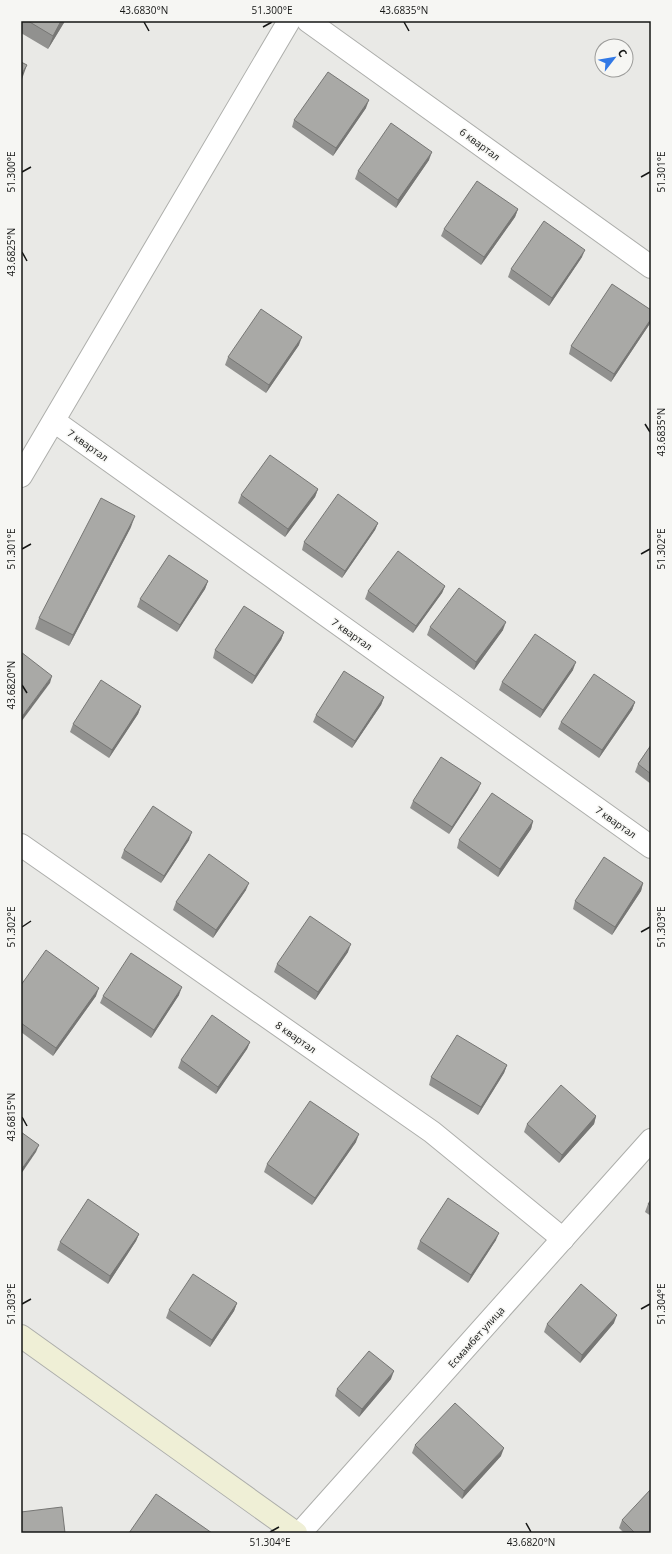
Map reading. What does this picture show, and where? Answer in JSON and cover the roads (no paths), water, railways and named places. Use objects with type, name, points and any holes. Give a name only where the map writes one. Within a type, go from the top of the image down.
[{"type":"main road","points":[[21,1336],[296,1533]]},
{"type":"street","points":[[21,476],[289,21]]},
{"type":"street","name":"6 квартал","points":[[308,21],[651,267]]},
{"type":"street","name":"7 квартал","points":[[54,421],[651,847]]},
{"type":"street","name":"8 квартал","points":[[21,845],[432,1132],[563,1239]]},
{"type":"street","name":"Есмамбет улица","points":[[300,1533],[651,1140]]}]
